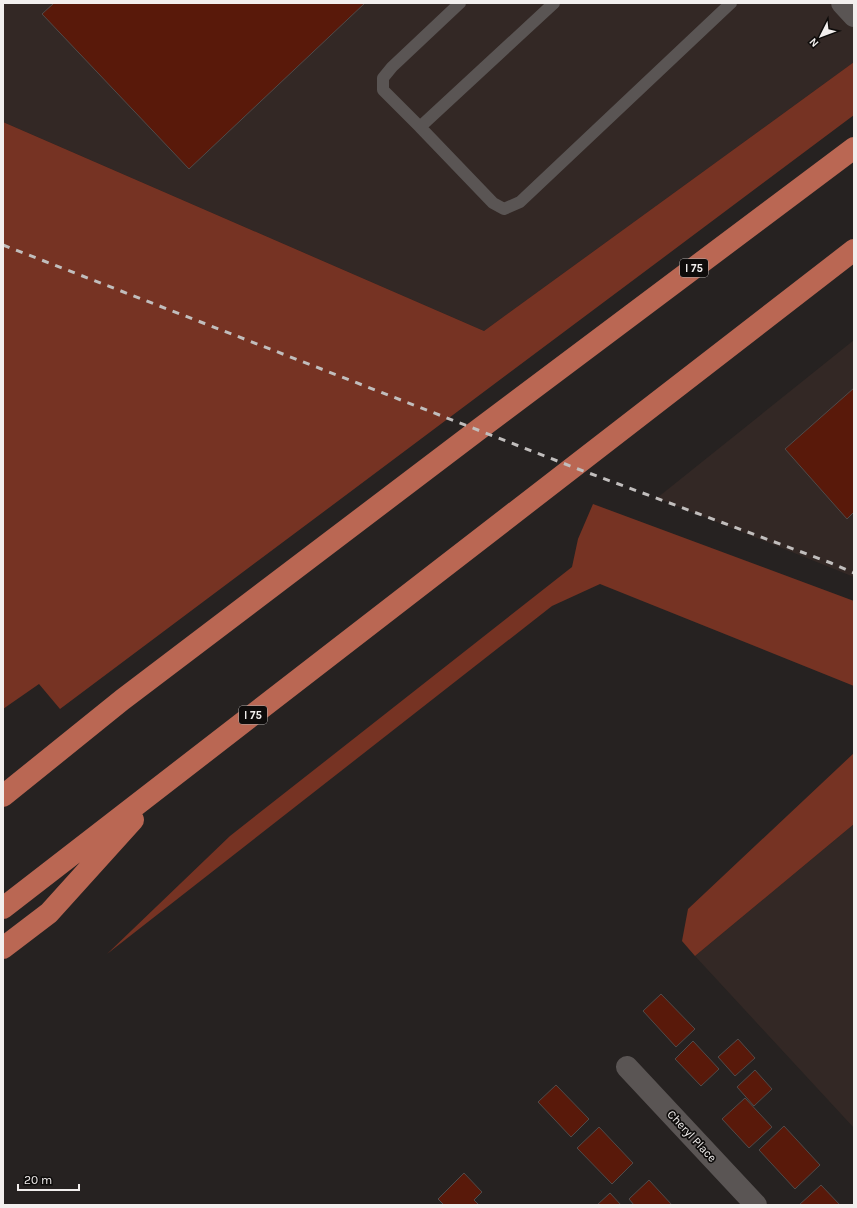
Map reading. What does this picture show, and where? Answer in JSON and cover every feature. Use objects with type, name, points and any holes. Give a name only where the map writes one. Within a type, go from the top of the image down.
[{"type":"highway","name":"I 75","points":[[3,796],[122,700],[854,148]]},
{"type":"highway","name":"I 75","points":[[3,908],[854,250]]},
{"type":"highway","points":[[3,948],[49,913],[172,777]]},
{"type":"street","points":[[842,3],[854,16]]},
{"type":"street","name":"Cheryl Place","points":[[627,1067],[756,1205]]},
{"type":"lane","points":[[460,3],[392,67],[383,78],[383,90],[493,203],[504,209],[520,202],[731,3]]},
{"type":"lane","points":[[420,127],[554,3]]},
{"type":"shaded area","points":[[3,3],[854,3],[854,62],[484,331],[3,122]]},
{"type":"shaded area","points":[[854,62],[854,115],[60,709],[39,684],[3,709],[3,122],[484,331]]},
{"type":"shaded area","points":[[854,340],[854,577],[657,498]]},
{"type":"shaded area","points":[[593,504],[854,601],[854,686],[600,584],[552,606],[107,954],[230,836],[572,567],[578,539]]},
{"type":"shaded area","points":[[854,753],[854,824],[695,956],[682,941],[688,909]]},
{"type":"shaded area","points":[[854,824],[854,1128],[695,956]]},
{"type":"building","points":[[54,3],[365,3],[189,169],[42,14]]},
{"type":"building","points":[[854,388],[854,512],[847,519],[785,449]]},
{"type":"building","points":[[661,994],[695,1029],[676,1047],[643,1011]]},
{"type":"building","points":[[738,1039],[755,1058],[735,1076],[718,1057]]},
{"type":"building","points":[[693,1041],[719,1069],[701,1086],[675,1059]]},
{"type":"building","points":[[755,1070],[772,1089],[754,1106],[737,1087]]},
{"type":"building","points":[[556,1085],[589,1119],[571,1137],[538,1102]]},
{"type":"building","points":[[745,1098],[772,1127],[749,1148],[722,1119]]},
{"type":"building","points":[[784,1126],[820,1165],[795,1189],[759,1150]]},
{"type":"building","points":[[599,1127],[633,1163],[612,1184],[577,1148]]},
{"type":"building","points":[[464,1173],[482,1192],[474,1200],[479,1205],[444,1205],[438,1199]]},
{"type":"building","points":[[649,1180],[672,1205],[634,1205],[629,1199]]},
{"type":"building","points":[[821,1185],[840,1205],[799,1205]]},
{"type":"building","points":[[610,1193],[621,1205],[597,1205]]},
{"type":"railway","points":[[3,245],[578,469],[831,563],[854,573]]}]
